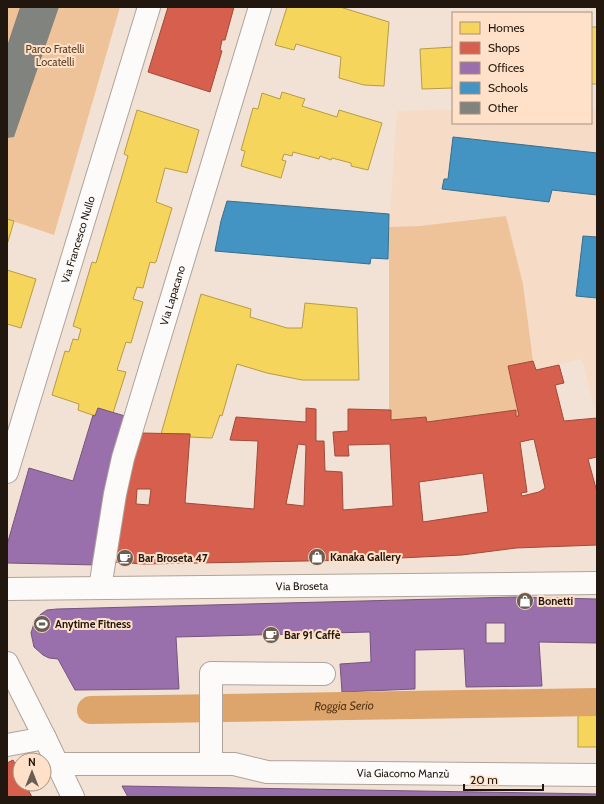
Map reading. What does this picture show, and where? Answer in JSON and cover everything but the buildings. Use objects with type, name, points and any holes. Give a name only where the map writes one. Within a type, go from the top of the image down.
[{"type":"street","name":"Via Francesco Nullo","points":[[7,472],[149,7]]},
{"type":"street","name":"Via Lapacano","points":[[100,588],[115,494],[123,458],[260,7]]},
{"type":"street","name":"Via Broseta","points":[[7,589],[597,583]]},
{"type":"street","points":[[7,663],[73,797]]},
{"type":"street","points":[[211,764],[211,673],[324,674]]},
{"type":"street","points":[[7,745],[45,738]]},
{"type":"street","name":"Via Giacomo Manzù","points":[[57,764],[234,764],[267,772],[597,775]]},
{"type":"shaded area","points":[[452,109],[452,124],[592,124],[592,109],[597,109],[597,418],[582,359],[536,370],[533,361],[523,284],[506,216],[419,226],[389,227],[397,111]]},
{"type":"green space","name":"Parco Fratelli Locatelli","points":[[7,7],[120,7],[54,235],[7,219]]},
{"type":"green space","points":[[506,216],[523,284],[533,361],[508,366],[519,416],[516,416],[516,410],[427,422],[426,417],[391,420],[391,410],[389,410],[389,227],[419,226]]},
{"type":"waterway","name":"Roggia Serio","points":[[91,710],[597,702]]},
{"type":"place","name":"Kanaka Gallery","points":[[317,557]]},
{"type":"place","name":"Bar Broseta 47","points":[[125,558]]},
{"type":"place","name":"Bonetti","points":[[525,601]]},
{"type":"place","name":"Anytime Fitness","points":[[42,624]]},
{"type":"place","name":"Bar 91 Caffè","points":[[271,635]]}]
